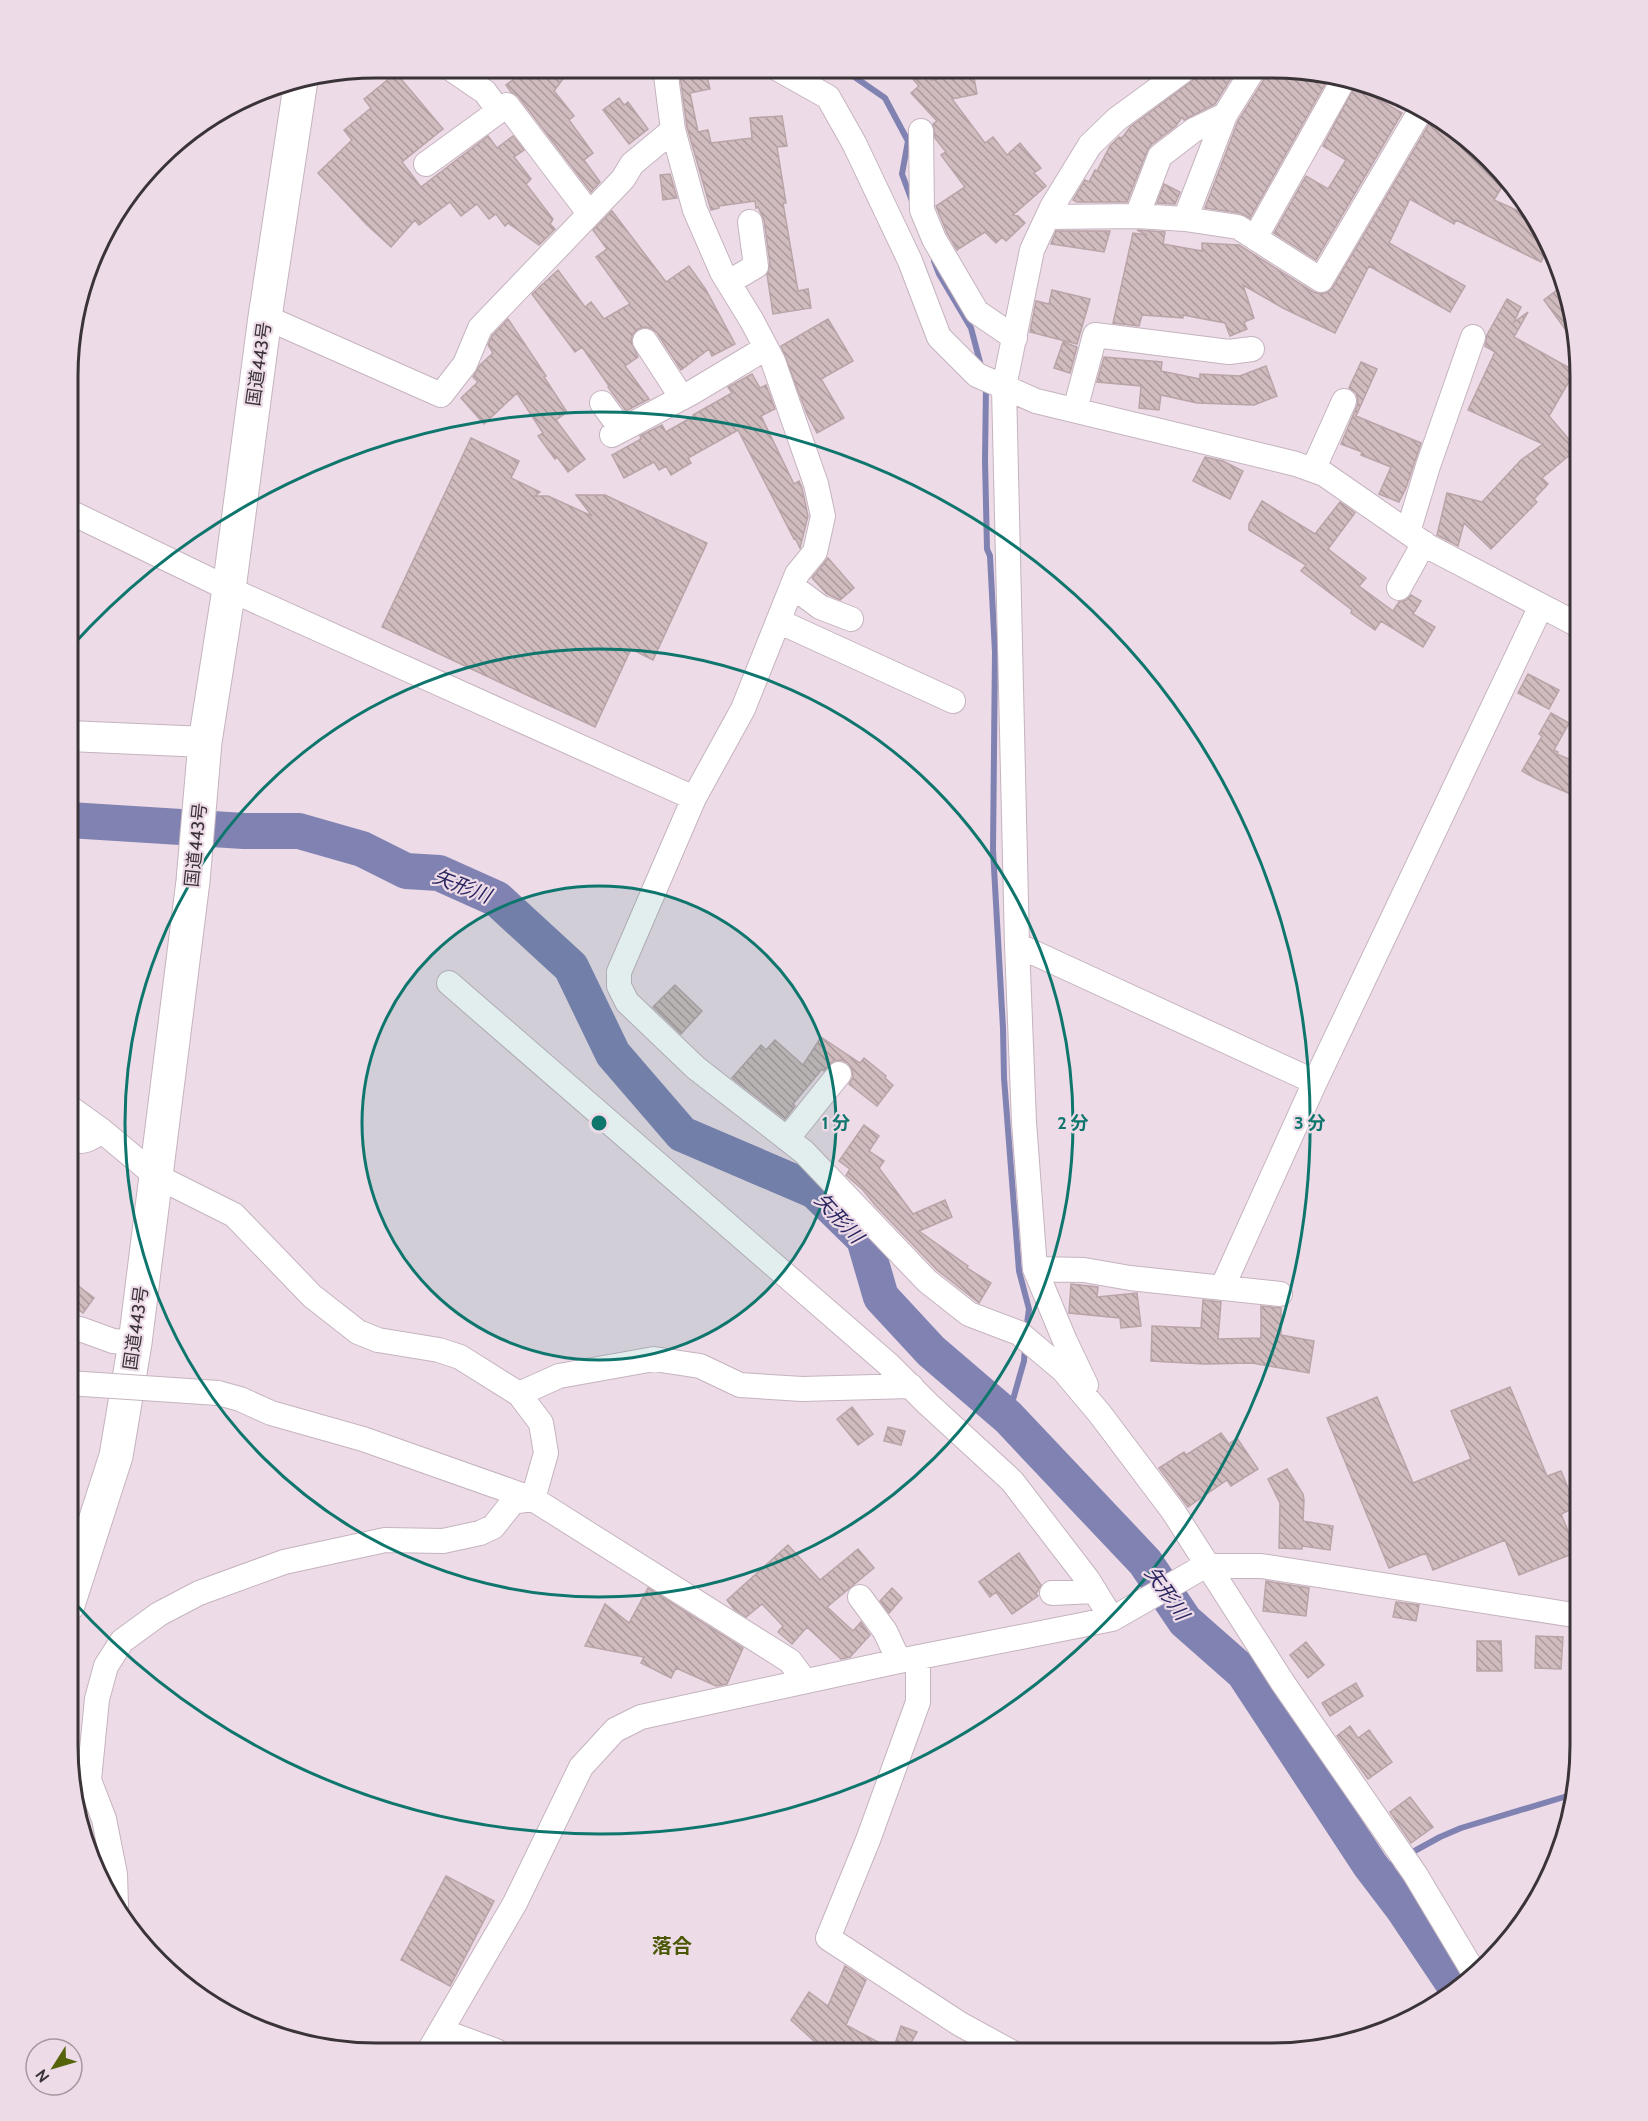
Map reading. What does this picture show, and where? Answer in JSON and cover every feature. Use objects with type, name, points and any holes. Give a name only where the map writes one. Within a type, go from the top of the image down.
[{"type":"highway","name":"国道443号","points":[[78,1574],[116,1456],[135,1343],[193,881],[205,742],[229,588],[297,89]]},
{"type":"main road","points":[[78,735],[205,742]]},
{"type":"street","points":[[465,78],[485,92],[499,111]]},
{"type":"street","points":[[666,78],[673,130],[695,210],[722,272],[773,362],[816,484],[824,516],[815,552],[797,574],[743,709],[694,798],[619,972],[619,986],[627,1002],[696,1068],[804,1152],[927,1281],[969,1314],[1018,1333],[1063,1370],[1100,1414],[1173,1511],[1202,1569],[1415,1874],[1471,1967]]},
{"type":"street","points":[[794,78],[828,97],[854,143],[910,261],[939,337],[977,375],[1036,401],[1296,464],[1324,474],[1416,538],[1570,621]]},
{"type":"street","points":[[1100,1414],[1065,1341],[1035,1269],[1024,1122],[1017,945],[1004,387],[1032,250],[1048,217],[1090,145],[1117,119],[1173,78]]},
{"type":"street","points":[[1185,219],[1225,115],[1248,78]]},
{"type":"street","points":[[1254,238],[1340,86]]},
{"type":"street","points":[[426,164],[507,105],[589,213]]},
{"type":"street","points":[[1137,216],[1160,156],[1194,130],[1225,115]]},
{"type":"street","points":[[1048,217],[1137,216],[1185,219],[1238,227],[1321,280],[1417,116]]},
{"type":"street","points":[[265,317],[441,395],[465,364],[480,328],[622,179],[632,164],[673,130]]},
{"type":"street","points":[[921,131],[922,210],[934,239],[977,312],[1015,338]]},
{"type":"street","points":[[729,282],[756,266],[750,222]]},
{"type":"street","points":[[1075,410],[1095,335],[1229,352],[1252,349]]},
{"type":"street","points":[[1416,538],[1428,466],[1473,338]]},
{"type":"street","points":[[645,341],[682,398]]},
{"type":"street","points":[[602,403],[616,432],[682,398],[766,348]]},
{"type":"street","points":[[1399,588],[1454,419],[1477,365]]},
{"type":"street","points":[[1313,470],[1344,401]]},
{"type":"street","points":[[78,516],[229,588],[694,798]]},
{"type":"street","points":[[792,586],[820,607],[851,619]]},
{"type":"street","points":[[1222,1288],[1315,1082],[1541,606]]},
{"type":"street","points":[[778,621],[953,701]]},
{"type":"street","points":[[1017,945],[1315,1082]]},
{"type":"street","points":[[449,983],[879,1356],[1012,1481],[1095,1591],[1118,1616]]},
{"type":"street","points":[[787,1139],[839,1074]]},
{"type":"street","points":[[78,1113],[156,1176],[234,1215],[312,1296],[358,1332],[378,1340],[440,1350],[460,1357],[519,1394],[541,1423],[546,1453],[533,1499]]},
{"type":"street","points":[[78,1141],[84,1142],[101,1130]]},
{"type":"street","points":[[1035,1269],[1084,1270],[1130,1278],[1280,1294]]},
{"type":"street","points":[[78,1329],[113,1341],[135,1343]]},
{"type":"street","points":[[519,1394],[559,1376],[654,1359],[700,1366],[740,1385],[802,1389],[911,1386]]},
{"type":"street","points":[[78,1384],[218,1393],[240,1399],[271,1413],[363,1439],[533,1499],[790,1661],[805,1681]]},
{"type":"street","points":[[115,1889],[115,1874],[105,1820],[89,1779],[97,1699],[106,1666],[122,1641],[159,1614],[199,1593],[284,1562],[384,1540],[443,1540],[480,1533],[493,1527],[513,1502],[533,1499]]},
{"type":"street","points":[[434,2043],[515,1903],[581,1767],[615,1731],[641,1717],[1118,1616],[1202,1569],[1261,1566],[1570,1614]]},
{"type":"street","points":[[1052,1593],[1095,1591]]},
{"type":"street","points":[[860,1597],[908,1659],[918,1702],[868,1840],[828,1938],[960,2024],[995,2043]]},
{"type":"street","points":[[442,2031],[474,2043]]},
{"type":"building","points":[[390,78],[400,78],[443,129],[402,162],[421,187],[488,136],[497,148],[513,136],[524,150],[514,157],[531,179],[526,184],[553,219],[550,224],[555,229],[539,245],[508,223],[505,226],[496,214],[489,219],[477,204],[461,216],[450,202],[419,225],[415,220],[391,247],[318,173],[352,140],[344,130],[371,108],[364,99]]},
{"type":"building","points":[[515,78],[564,78],[554,91],[574,116],[569,120],[593,153],[584,160],[600,182],[591,192],[518,96],[506,85]]},
{"type":"building","points":[[680,78],[707,78],[710,89],[690,93],[698,132],[708,130],[711,143],[752,138],[750,118],[782,116],[787,146],[777,147],[786,203],[783,203],[798,291],[808,289],[811,308],[773,314],[767,274],[770,264],[764,220],[758,207],[756,208],[755,201],[719,206],[711,210],[687,127]]},
{"type":"building","points":[[912,78],[934,78],[932,80],[974,78],[977,94],[952,99],[985,143],[993,137],[1007,155],[1020,143],[1041,168],[1034,173],[1046,186],[1013,215],[1018,216],[1025,223],[1006,241],[1002,237],[996,243],[985,232],[957,250],[947,233],[936,206],[965,187],[941,155],[946,152],[935,138],[933,124],[937,121],[911,93],[919,86]]},
{"type":"building","points":[[1194,78],[1231,78],[1215,104],[1184,120],[1182,117],[1176,126],[1151,145],[1127,202],[1077,202],[1073,200],[1085,180],[1089,182],[1110,146],[1119,137],[1122,138],[1130,127]]},
{"type":"building","points":[[1265,78],[1325,83],[1250,218],[1240,213],[1205,208],[1238,121]]},
{"type":"building","points":[[1353,89],[1381,99],[1402,113],[1316,260],[1274,233],[1306,176],[1328,189],[1346,160],[1323,146]]},
{"type":"building","points":[[619,98],[624,105],[628,102],[648,129],[629,144],[603,110]]},
{"type":"building","points":[[1429,123],[1483,165],[1502,187],[1494,200],[1521,212],[1544,255],[1541,262],[1456,220],[1454,224],[1410,199],[1389,243],[1465,286],[1450,312],[1369,266],[1335,333],[1283,308],[1243,285],[1254,318],[1244,322],[1247,329],[1230,336],[1225,323],[1183,315],[1183,318],[1142,315],[1139,326],[1113,323],[1133,233],[1147,235],[1137,230],[1165,232],[1163,244],[1202,251],[1202,243],[1239,245],[1313,292],[1321,294],[1333,287]]},
{"type":"building","points":[[670,174],[677,198],[663,200],[660,175]]},
{"type":"building","points":[[1164,184],[1180,192],[1175,204],[1157,203]]},
{"type":"building","points":[[612,211],[666,282],[689,266],[706,290],[735,344],[712,356],[709,349],[681,370],[657,333],[645,327],[638,329],[631,341],[638,357],[625,366],[649,399],[626,411],[582,347],[575,352],[532,294],[558,270],[585,307],[591,302],[604,319],[630,304],[596,257],[607,249],[593,230]]},
{"type":"building","points":[[1056,231],[1110,231],[1104,252],[1051,244]]},
{"type":"building","points":[[1052,290],[1090,299],[1077,344],[1030,332],[1036,301],[1049,304]]},
{"type":"building","points":[[1557,290],[1566,330],[1544,300]]},
{"type":"building","points":[[1507,299],[1521,307],[1514,322],[1528,312],[1514,337],[1570,368],[1570,376],[1549,416],[1570,441],[1570,455],[1542,478],[1548,484],[1534,499],[1537,502],[1491,549],[1464,523],[1458,546],[1437,535],[1447,493],[1482,502],[1521,460],[1543,444],[1468,410],[1495,352],[1485,346],[1487,335]]},
{"type":"building","points":[[508,319],[567,412],[556,420],[585,459],[568,472],[538,436],[543,433],[517,393],[484,424],[461,398],[478,382],[473,377],[480,365],[493,353],[488,345],[492,336]]},
{"type":"building","points":[[828,319],[853,361],[821,379],[844,418],[817,433],[807,414],[781,346]]},
{"type":"building","points":[[1063,342],[1077,347],[1070,373],[1054,368]]},
{"type":"building","points":[[1104,357],[1162,362],[1161,371],[1200,379],[1200,374],[1240,376],[1266,366],[1277,396],[1254,405],[1197,403],[1161,395],[1159,410],[1139,408],[1141,386],[1097,382]]},
{"type":"building","points":[[1361,362],[1377,369],[1356,416],[1421,443],[1399,502],[1379,494],[1391,467],[1341,444],[1357,406],[1356,393],[1349,388]]},
{"type":"building","points":[[752,374],[760,388],[766,385],[775,409],[761,416],[794,484],[799,481],[802,488],[808,516],[800,548],[738,430],[688,458],[691,463],[671,475],[666,466],[659,470],[654,462],[624,478],[612,455],[641,439],[640,436],[662,425],[666,432],[694,416],[732,393],[728,387]]},
{"type":"building","points":[[471,438],[519,461],[511,478],[540,492],[535,496],[548,496],[592,516],[576,495],[605,495],[707,543],[653,660],[631,649],[595,727],[382,627]]},
{"type":"building","points":[[1205,457],[1223,461],[1243,471],[1230,499],[1193,481]]},
{"type":"building","points":[[1262,501],[1315,534],[1340,502],[1355,513],[1328,549],[1366,578],[1359,586],[1393,611],[1399,602],[1411,595],[1421,601],[1413,614],[1435,627],[1423,647],[1381,621],[1375,630],[1301,571],[1306,565],[1249,530],[1249,524]]},
{"type":"building","points":[[828,558],[854,588],[840,600],[827,594],[812,578]]},
{"type":"building","points":[[1528,674],[1559,690],[1549,709],[1518,693]]},
{"type":"building","points":[[1551,713],[1569,723],[1554,750],[1558,752],[1557,754],[1570,760],[1570,794],[1522,771],[1542,736],[1539,734]]},
{"type":"building","points":[[675,985],[702,1011],[681,1034],[653,1007]]},
{"type":"building","points":[[821,1037],[860,1063],[864,1058],[886,1076],[885,1078],[893,1085],[877,1106],[849,1084],[853,1077],[852,1069],[842,1060],[833,1061],[824,1071],[822,1069],[793,1104],[795,1106],[785,1119],[732,1078],[761,1045],[766,1050],[775,1040],[803,1065]]},
{"type":"building","points":[[864,1125],[879,1136],[869,1151],[884,1161],[879,1168],[913,1214],[945,1200],[952,1217],[919,1231],[968,1266],[967,1268],[991,1283],[979,1303],[937,1270],[863,1190],[846,1175],[850,1169],[839,1161]]},
{"type":"building","points":[[1071,1284],[1098,1287],[1097,1297],[1137,1293],[1141,1326],[1121,1328],[1120,1318],[1069,1313]]},
{"type":"building","points":[[78,1286],[94,1298],[83,1313],[78,1309]]},
{"type":"building","points":[[1203,1300],[1221,1302],[1218,1339],[1261,1338],[1261,1306],[1281,1308],[1281,1335],[1314,1341],[1309,1373],[1252,1363],[1205,1364],[1151,1361],[1152,1326],[1201,1328]]},
{"type":"building","points":[[1510,1387],[1547,1476],[1561,1471],[1570,1493],[1570,1510],[1561,1514],[1570,1535],[1570,1555],[1519,1575],[1505,1540],[1433,1570],[1426,1553],[1389,1568],[1327,1418],[1377,1397],[1413,1483],[1471,1459],[1451,1411]]},
{"type":"building","points":[[852,1407],[873,1434],[858,1445],[837,1419]]},
{"type":"building","points":[[888,1427],[905,1431],[901,1445],[884,1441]]},
{"type":"building","points":[[1221,1433],[1229,1444],[1237,1438],[1258,1469],[1231,1486],[1227,1480],[1188,1507],[1159,1468],[1184,1452],[1186,1455]]},
{"type":"building","points":[[1287,1469],[1303,1494],[1303,1521],[1333,1526],[1330,1550],[1302,1546],[1302,1549],[1279,1548],[1280,1503],[1268,1479]]},
{"type":"building","points":[[788,1545],[820,1580],[858,1549],[874,1568],[827,1607],[853,1631],[861,1622],[870,1635],[850,1657],[841,1659],[807,1627],[792,1644],[778,1632],[783,1626],[762,1604],[746,1617],[734,1609],[727,1600]]},
{"type":"building","points":[[1019,1553],[1041,1585],[1036,1594],[1038,1596],[1012,1614],[996,1592],[990,1597],[979,1582]]},
{"type":"building","points":[[1266,1581],[1309,1588],[1306,1616],[1263,1611]]},
{"type":"building","points":[[648,1588],[743,1648],[727,1684],[716,1686],[676,1668],[671,1678],[641,1663],[644,1657],[585,1646],[605,1604],[629,1623]]},
{"type":"building","points":[[892,1588],[902,1598],[889,1613],[880,1601]]},
{"type":"building","points":[[1396,1602],[1419,1605],[1416,1621],[1393,1617]]},
{"type":"building","points":[[1536,1636],[1563,1637],[1561,1669],[1535,1668]]},
{"type":"building","points":[[1477,1641],[1501,1641],[1502,1671],[1477,1671]]},
{"type":"building","points":[[1306,1642],[1324,1665],[1308,1678],[1290,1655]]},
{"type":"building","points":[[1356,1683],[1363,1696],[1330,1716],[1322,1703]]},
{"type":"building","points":[[1350,1726],[1358,1738],[1369,1730],[1392,1762],[1368,1779],[1337,1736]]},
{"type":"building","points":[[1410,1797],[1433,1827],[1411,1843],[1390,1812]]},
{"type":"building","points":[[446,1876],[494,1901],[450,1986],[401,1960]]},
{"type":"building","points":[[845,1966],[866,1980],[846,2025],[880,2043],[816,2043],[791,2020],[809,1992],[828,2006]]},
{"type":"building","points":[[901,2026],[917,2032],[911,2043],[895,2043]]},
{"type":"waterway","points":[[856,78],[885,98],[908,141],[902,174],[912,201]]},
{"type":"waterway","points":[[934,261],[939,274],[971,328],[981,366]]},
{"type":"waterway","points":[[986,385],[987,549],[990,556],[995,652],[993,850],[1004,1078],[1019,1271],[1029,1309],[1026,1331]]},
{"type":"waterway","name":"矢形川","points":[[78,821],[244,831],[299,831],[362,849],[406,871],[439,873],[497,899],[571,967],[613,1054],[682,1134],[815,1191],[864,1239],[881,1297],[931,1351],[1008,1417],[1145,1562],[1185,1621],[1244,1673],[1370,1865],[1402,1907],[1452,1982]]},
{"type":"waterway","points":[[1008,1417],[1024,1361],[1025,1347]]},
{"type":"waterway","points":[[1409,1854],[1461,1828],[1565,1797]]},
{"type":"waterway","points":[[1370,1865],[1389,1866],[1400,1859]]},
{"type":"district","name":"落合","points":[[672,1946]]}]
